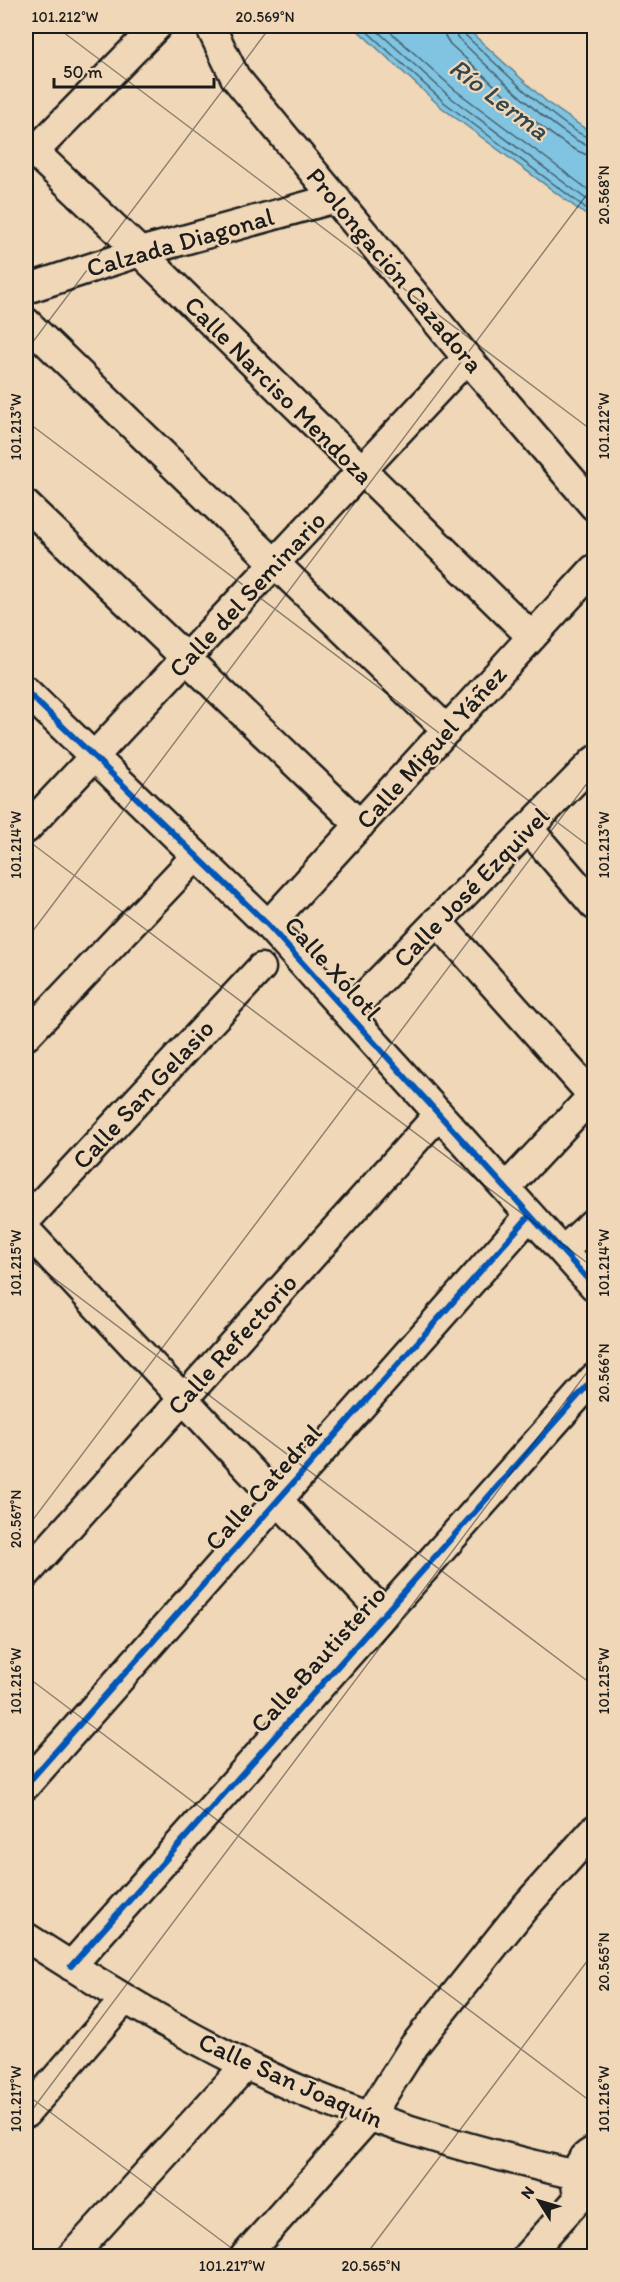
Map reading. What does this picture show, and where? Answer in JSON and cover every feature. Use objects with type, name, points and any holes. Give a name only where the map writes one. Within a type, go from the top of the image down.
[{"type":"street","points":[[30,148],[157,26]]},
{"type":"street","name":"Prolongación Cazadora","points":[[210,26],[235,77],[467,358],[594,506]]},
{"type":"street","name":"Calle Narciso Mendoza","points":[[30,148],[140,252],[532,637]]},
{"type":"street","name":"Calzada Diagonal","points":[[26,289],[140,252],[336,198]]},
{"type":"street","points":[[26,322],[447,730]]},
{"type":"street","name":"Calle del Seminario","points":[[26,830],[467,358]]},
{"type":"street","points":[[26,505],[360,825]]},
{"type":"street","name":"Calle Miguel Yáñez","points":[[268,925],[594,569]]},
{"type":"street","name":"Calle Xólotl","points":[[26,691],[268,925],[594,1286]]},
{"type":"street","name":"Calle José Ezquivel","points":[[348,1013],[594,761]]},
{"type":"street","points":[[528,828],[594,905]]},
{"type":"street","points":[[26,1036],[196,856]]},
{"type":"street","points":[[437,921],[594,1095],[506,1188]]},
{"type":"street","name":"Calle San Gelasio","points":[[26,1220],[261,968]]},
{"type":"street","name":"Calle Refectorio","points":[[26,1574],[439,1114]]},
{"type":"street","name":"Calle Catedral","points":[[26,1785],[530,1215]]},
{"type":"street","points":[[563,1251],[594,1222]]},
{"type":"street","points":[[26,1230],[384,1614]]},
{"type":"street","name":"Calle Bautisterio","points":[[71,1966],[594,1378]]},
{"type":"street","points":[[245,2256],[369,2117],[414,2046],[524,1908],[594,1830]]},
{"type":"street","name":"Calle San Joaquín","points":[[26,1937],[185,2034],[246,2065],[307,2093],[369,2117],[472,2150],[584,2194]]},
{"type":"street","points":[[26,2113],[125,1999]]},
{"type":"street","points":[[72,2256],[246,2065]]},
{"type":"street","points":[[527,2256],[584,2194],[581,2162],[594,2151]]},
{"type":"water","name":"Río Lerma","points":[[353,26],[464,26],[548,103],[594,135],[594,221],[441,107]]},
{"type":"cycle path","points":[[26,691],[268,925],[594,1286]]},
{"type":"cycle path","points":[[26,1785],[530,1215]]},
{"type":"cycle path","points":[[71,1966],[594,1378]]}]
